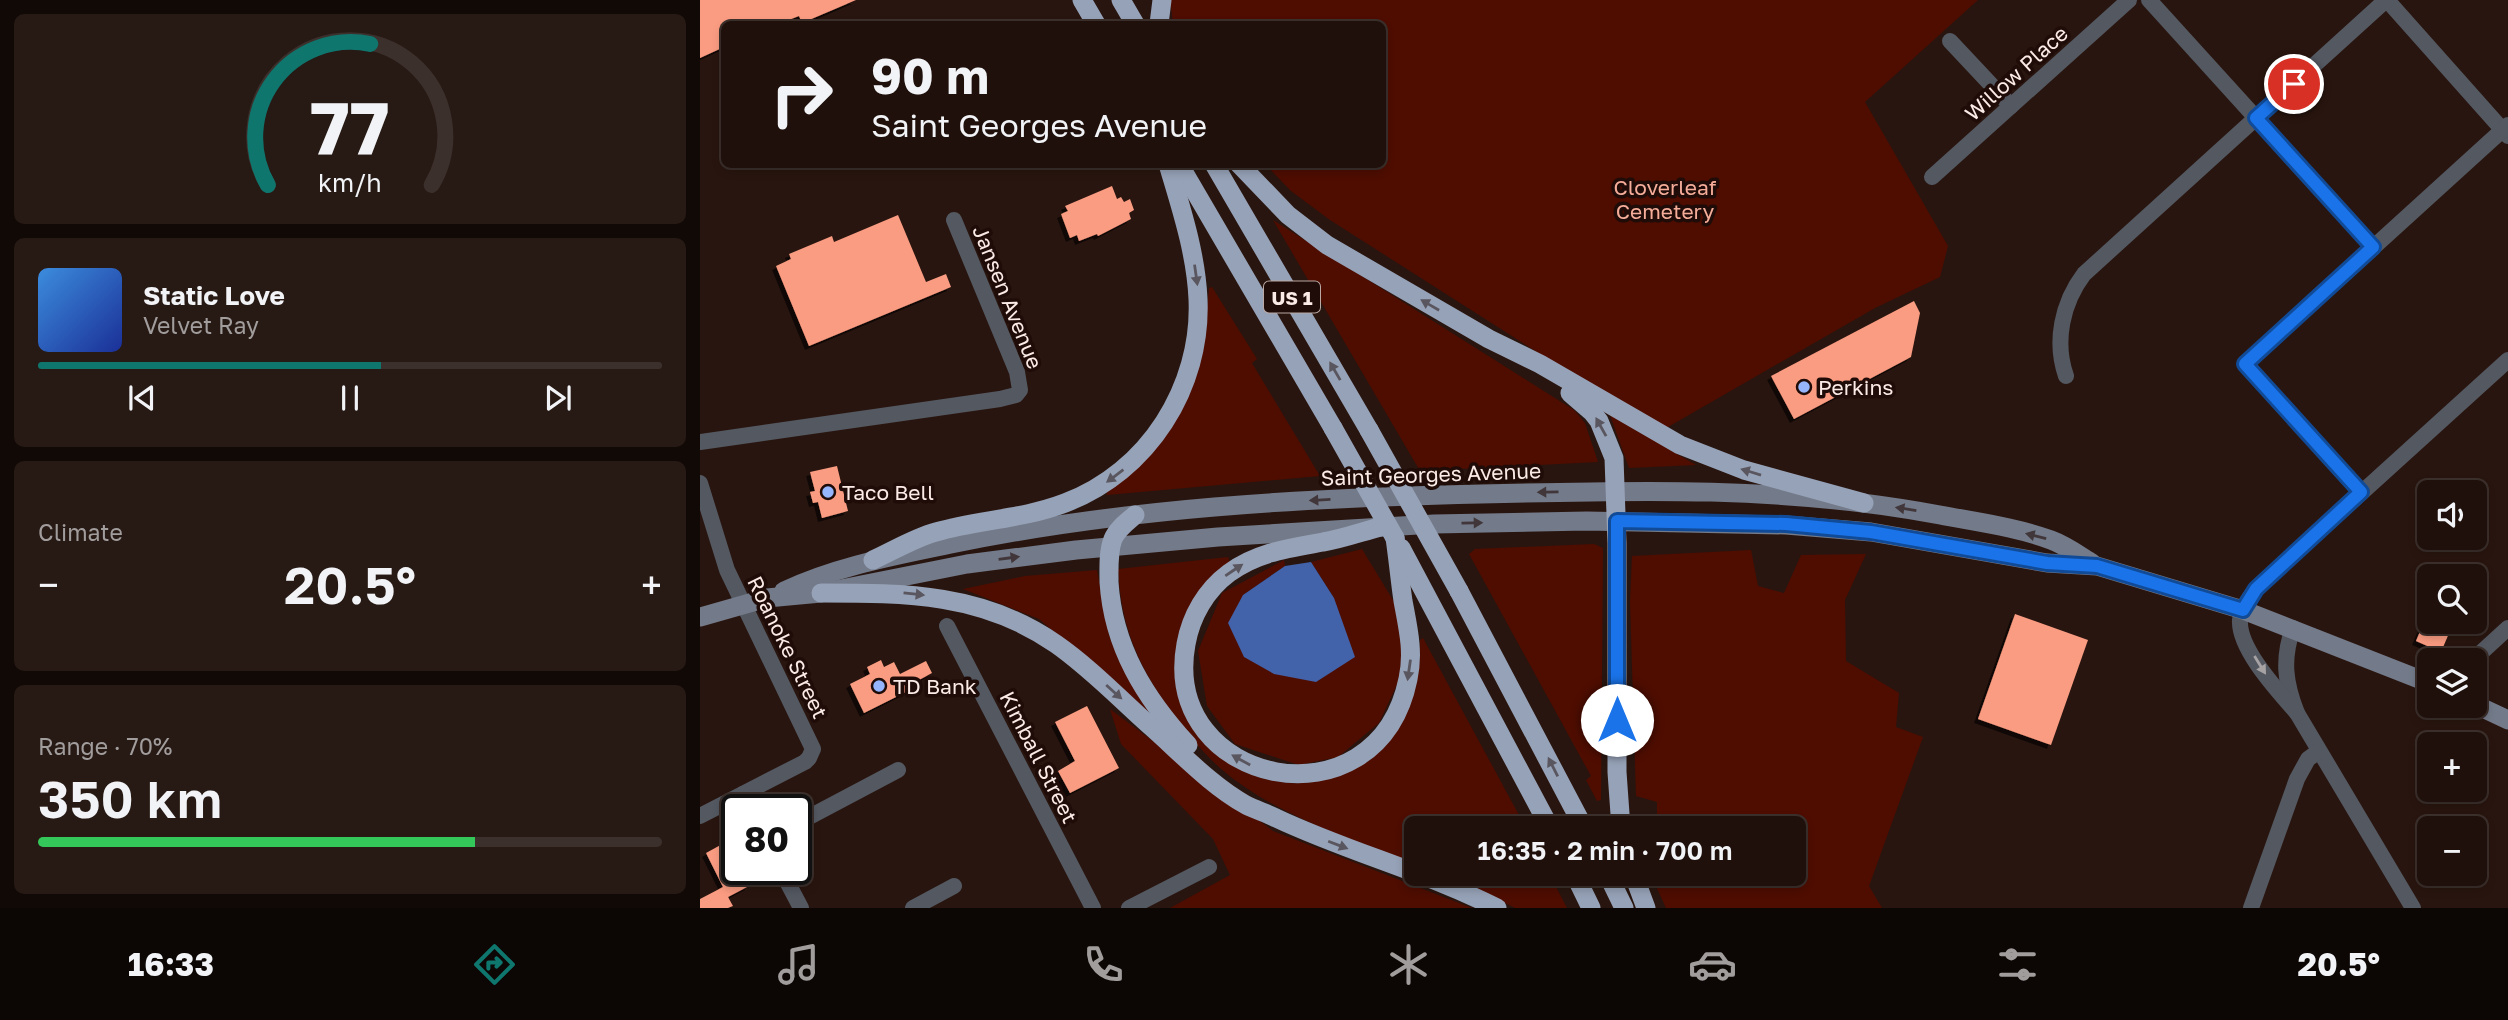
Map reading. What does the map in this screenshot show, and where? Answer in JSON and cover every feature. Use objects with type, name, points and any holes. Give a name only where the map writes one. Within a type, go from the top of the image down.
[{"type":"highway","points":[[1082,0],[1094,21]]},
{"type":"highway","points":[[1121,0],[1133,21]]},
{"type":"highway","points":[[1159,21],[1162,0]]},
{"type":"highway","points":[[873,560],[934,532],[1033,513],[1076,498],[1113,478],[1151,441],[1172,409],[1184,384],[1195,345],[1198,321],[1194,261],[1169,168]]},
{"type":"highway","name":"US 1","points":[[1181,168],[1333,428],[1387,533],[1425,593],[1544,816]]},
{"type":"highway","name":"US 1","points":[[1216,168],[1459,591],[1578,816]]},
{"type":"highway","points":[[1243,168],[1274,203],[1313,235],[1489,339],[1576,397],[1592,412],[1605,432],[1611,449],[1616,492],[1617,772],[1620,816]]},
{"type":"highway","points":[[1489,339],[1540,364],[1611,406],[1710,458],[1764,476],[1864,503]]},
{"type":"highway","points":[[1135,514],[1116,534],[1111,547],[1109,567],[1112,607],[1123,647],[1141,685],[1169,724],[1197,753],[1276,818]]},
{"type":"highway","points":[[1387,533],[1411,643],[1405,692],[1396,713],[1382,734],[1366,750],[1347,763],[1307,775],[1283,774],[1261,769],[1224,749],[1209,734],[1198,717],[1186,684],[1185,648],[1196,613],[1218,582],[1238,567],[1262,555],[1291,547],[1387,533]]},
{"type":"highway","points":[[821,593],[898,593],[945,598],[977,606],[1018,622],[1068,652],[1219,786],[1247,805],[1310,834],[1497,908]]},
{"type":"highway","points":[[1580,886],[1591,908]]},
{"type":"highway","points":[[1613,886],[1624,908]]},
{"type":"highway","points":[[1638,886],[1646,908]]},
{"type":"main road","name":"Saint Georges Avenue","points":[[700,617],[767,598],[816,576],[873,560],[1016,530],[1135,514],[1374,497],[1691,491],[1864,503],[1957,518],[2052,540],[2097,566],[2243,610],[2417,678]]},
{"type":"main road","points":[[1657,522],[1659,512],[1666,504],[1691,491]]},
{"type":"main road","name":"Saint Georges Avenue","points":[[767,598],[821,593],[967,564],[1111,547],[1241,535],[1387,533],[1434,524],[1617,521],[1786,524],[1847,529],[1942,543],[2047,563],[2097,566]]},
{"type":"main road","points":[[2487,710],[2508,720]]},
{"type":"street","name":"Willow Place","points":[[1932,177],[2129,0]]},
{"type":"street","points":[[2149,0],[2373,247]]},
{"type":"street","points":[[2067,376],[2059,344],[2068,304],[2077,283],[2386,0],[2506,130],[2245,364],[2361,492]]},
{"type":"street","points":[[1950,41],[2011,106]]},
{"type":"street","name":"Jansen Avenue","points":[[700,442],[1016,395],[1020,390],[1017,372],[954,220]]},
{"type":"street","points":[[2413,908],[2297,713],[2264,673],[2244,638],[2240,623],[2243,610],[2256,589],[2508,360]]},
{"type":"street","name":"Roanoke Street","points":[[700,483],[727,570],[813,749],[804,762],[743,794]]},
{"type":"street","name":"Kimball Street","points":[[947,626],[1093,908]]},
{"type":"street","points":[[2293,628],[2284,665],[2288,688],[2297,713]]},
{"type":"street","points":[[2486,648],[2508,628]]},
{"type":"street","points":[[2251,908],[2297,779],[2308,759],[2319,751]]},
{"type":"street","points":[[812,816],[898,770]]},
{"type":"street","name":"Roanoke Street","points":[[700,816],[721,805]]},
{"type":"street","points":[[1129,908],[1209,867]]},
{"type":"street","points":[[789,885],[801,908]]},
{"type":"street","points":[[913,908],[954,886]]},
{"type":"green space","name":"Cloverleaf Cemetery","points":[[1167,0],[1978,0],[1865,102],[1948,246],[1940,277],[1875,308],[1661,431],[1330,220],[1291,191],[1269,168],[1386,168],[1386,21],[1173,21]]},
{"type":"green space","points":[[1273,220],[1574,410],[1585,423],[1598,462],[1420,471]]},
{"type":"green space","points":[[1212,287],[1257,359],[1252,363],[1320,476],[1107,495],[1106,492],[1148,457],[1204,339],[1209,288]]},
{"type":"green space","points":[[1610,415],[1696,465],[1629,468]]},
{"type":"green space","points":[[1594,544],[1603,548],[1601,800],[1597,801],[1586,780],[1591,776],[1469,554],[1475,549]]},
{"type":"green space","points":[[1362,549],[1396,605],[1402,640],[1400,678],[1379,723],[1338,757],[1299,765],[1235,744],[1207,706],[1198,651],[1222,593],[1284,560],[1285,566],[1243,595],[1334,598],[1311,562]]},
{"type":"green space","points":[[1751,550],[1758,586],[1784,593],[1801,555],[1866,554],[1845,600],[1846,661],[1899,693],[1896,727],[1923,737],[1869,886],[1882,908],[1666,908],[1656,886],[1806,886],[1806,816],[1657,816],[1657,802],[1636,796],[1630,602],[1632,556]]},
{"type":"green space","points":[[1228,557],[1230,562],[1177,643],[1177,683],[1220,752],[1240,770],[1273,781],[1315,782],[1338,776],[1359,765],[1393,733],[1405,712],[1414,690],[1419,666],[1420,640],[1423,638],[1519,816],[1404,816],[1404,860],[1314,824],[1241,785],[1220,768],[1184,729],[1145,671],[1126,623],[1118,569]]},
{"type":"green space","points":[[1097,570],[1109,635],[1127,674],[1151,714],[1039,619],[963,589],[1025,576]]},
{"type":"green space","points":[[1110,709],[1273,831],[1404,882],[1404,886],[1415,886],[1472,908],[1170,908],[1230,875],[1213,839],[1121,744]]},
{"type":"green space","points":[[1470,886],[1556,886],[1567,908],[1515,908]]},
{"type":"water","points":[[1311,562],[1334,598],[1355,657],[1316,682],[1274,674],[1244,657],[1228,623],[1243,595],[1285,566]]},
{"type":"building","points":[[700,0],[856,0],[807,21],[801,21],[799,16],[786,21],[721,21],[721,48],[700,58]]},
{"type":"building","points":[[1112,186],[1117,199],[1121,197],[1124,202],[1130,199],[1134,210],[1129,213],[1131,219],[1098,236],[1097,234],[1079,241],[1077,235],[1070,238],[1061,214],[1068,211],[1065,206]]},
{"type":"building","points":[[898,215],[926,282],[946,274],[951,287],[809,346],[776,266],[791,259],[789,254],[832,236],[834,242]]},
{"type":"building","points":[[1914,301],[1920,313],[1911,357],[1794,419],[1771,376]]},
{"type":"building","name":"Taco Bell","points":[[837,466],[848,511],[822,518],[818,502],[813,503],[810,492],[815,491],[810,472]]},
{"type":"building","points":[[2015,614],[2088,640],[2051,745],[1978,719]]},
{"type":"building","points":[[2419,634],[2449,634],[2443,648],[2432,648],[2416,641]]},
{"type":"building","name":"TD Bank","points":[[881,660],[884,667],[894,662],[900,674],[926,661],[932,673],[906,687],[908,691],[864,713],[850,684],[870,674],[867,667]]},
{"type":"building","points":[[1087,706],[1119,768],[1070,793],[1058,771],[1075,761],[1055,722]]},
{"type":"building","points":[[721,845],[721,883],[706,853]]},
{"type":"building","points":[[722,885],[749,886],[728,897],[733,906],[700,908],[700,899],[723,887]]},
{"type":"place","name":"Perkins","points":[[1804,387]]},
{"type":"place","name":"Taco Bell","points":[[828,492]]},
{"type":"place","name":"TD Bank","points":[[879,686]]},
{"type":"route","points":[[1617,720],[1617,521],[1786,524],[1871,532],[2047,563],[2097,566],[2243,610],[2256,589],[2361,492],[2245,364],[2373,247],[2256,118],[2294,84]]}]
